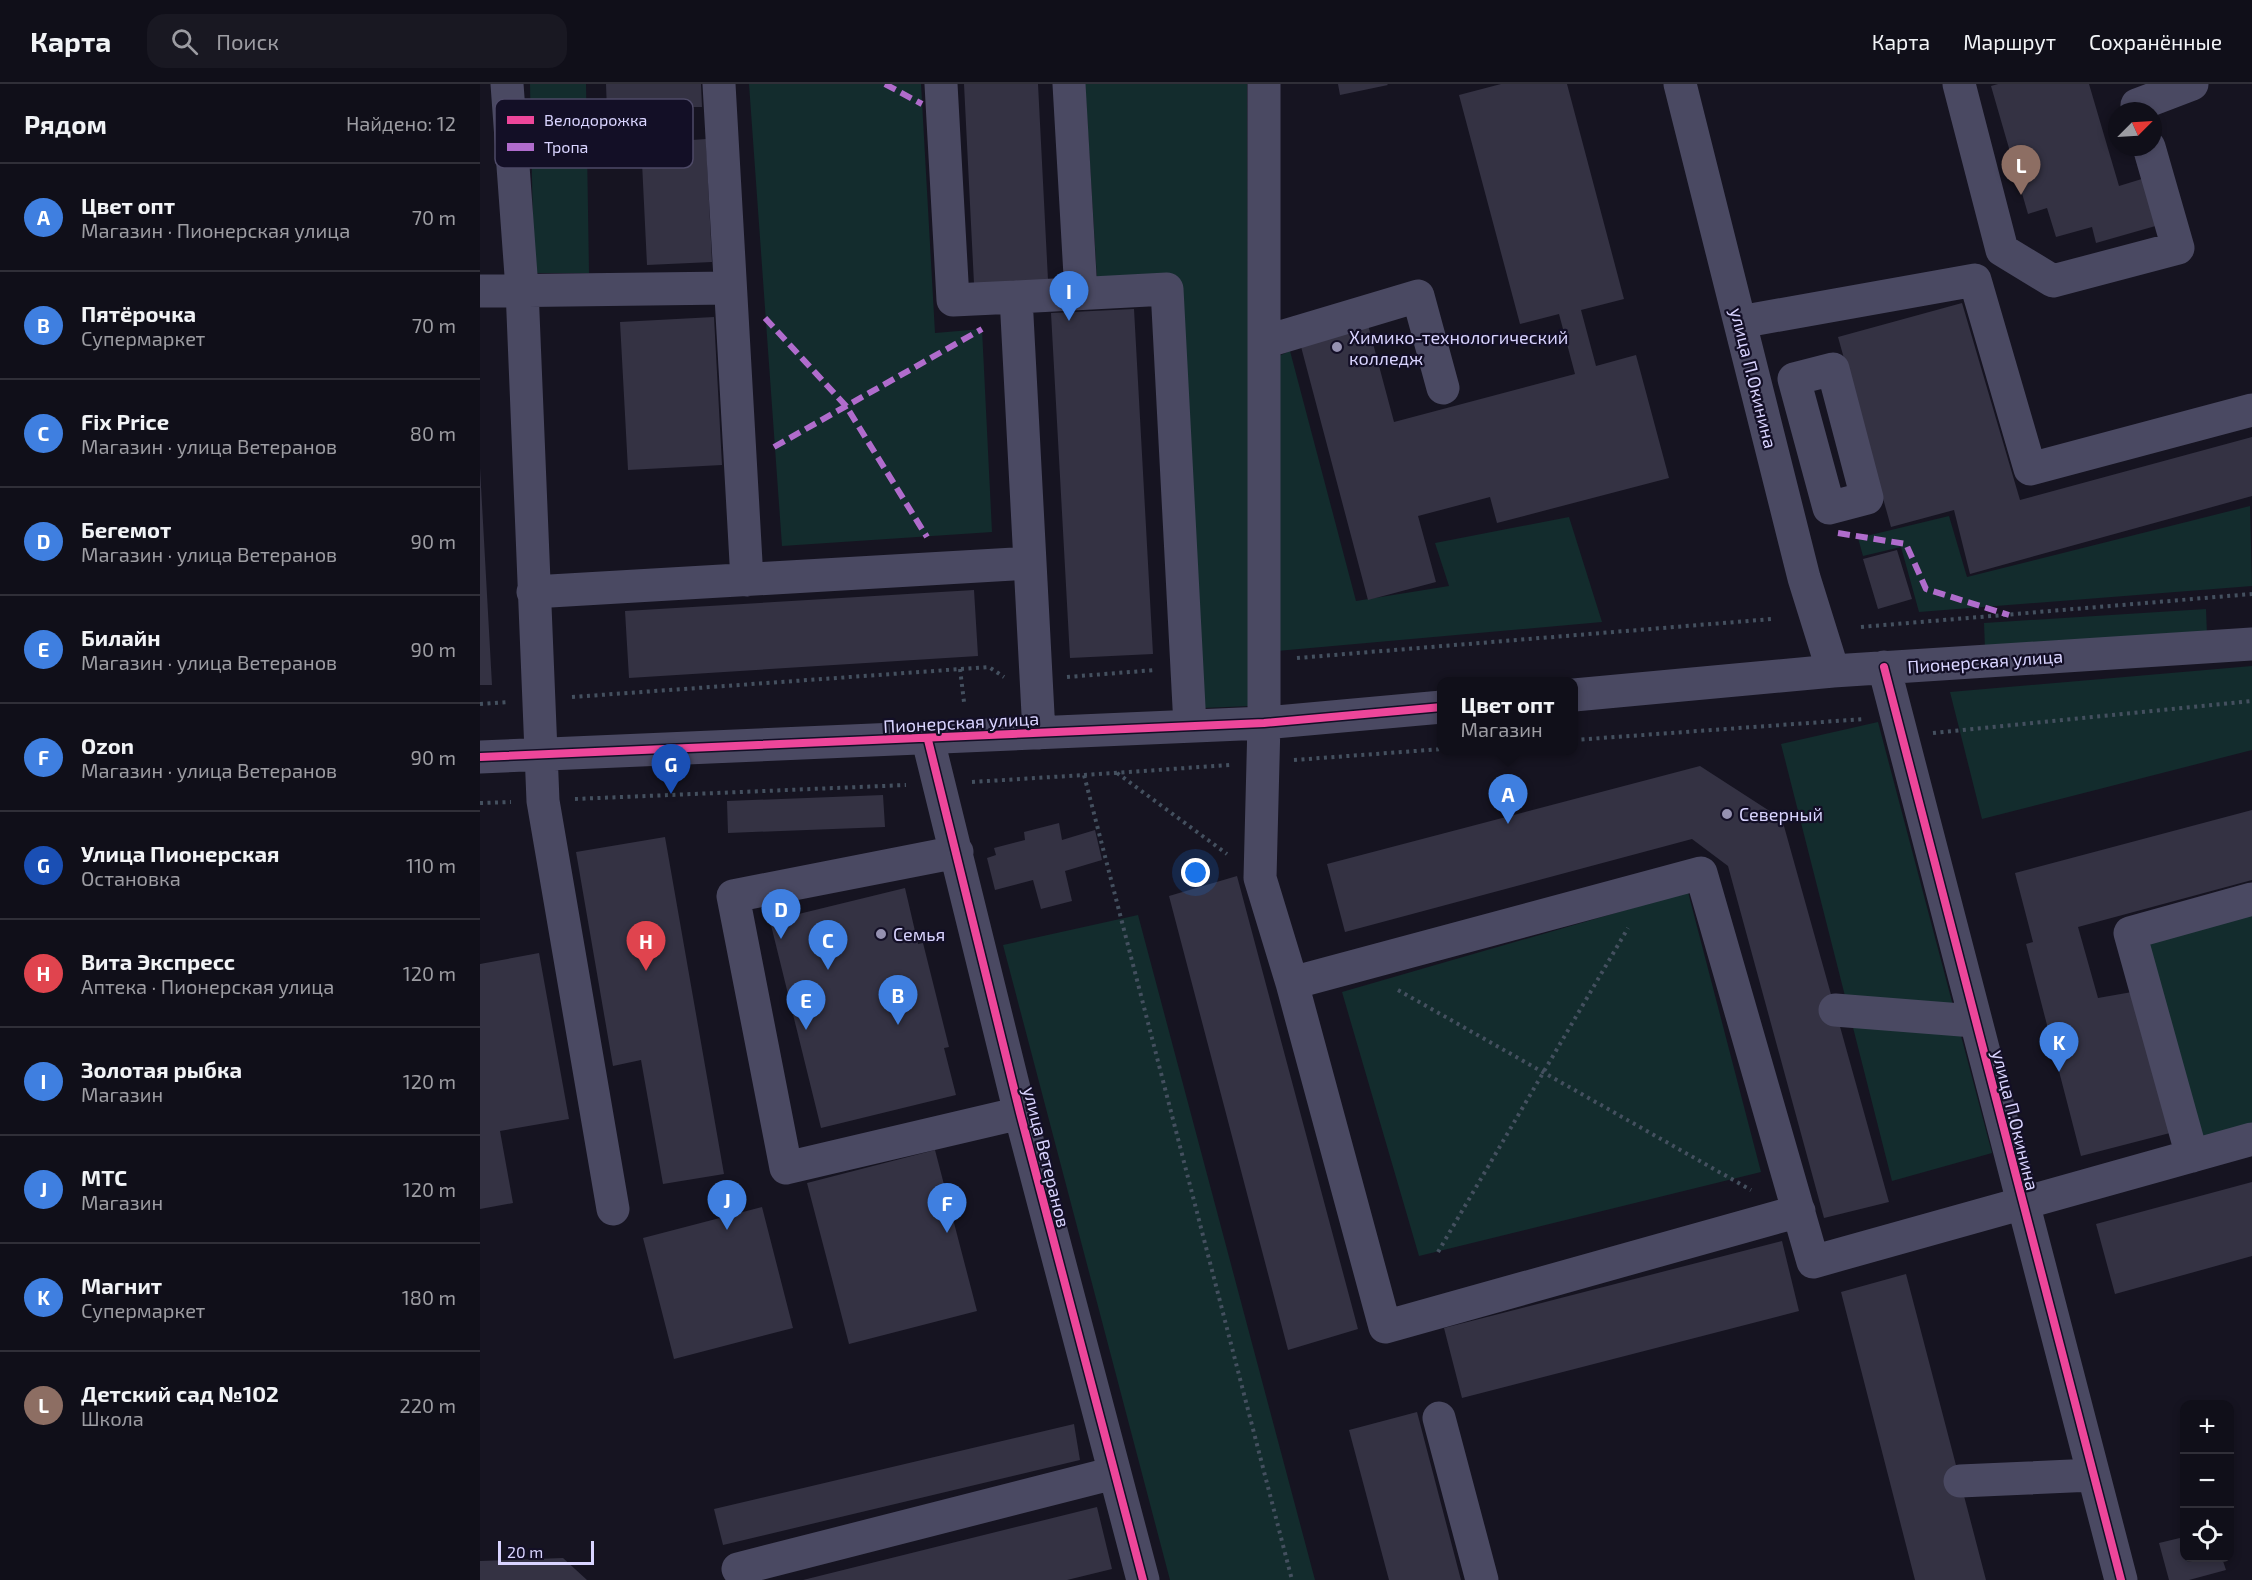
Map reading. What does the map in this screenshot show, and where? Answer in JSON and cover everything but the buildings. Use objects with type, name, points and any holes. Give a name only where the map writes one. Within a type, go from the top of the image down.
[{"type":"street","points":[[507,84],[508,99]]},
{"type":"street","points":[[719,84],[747,580]]},
{"type":"street","points":[[941,84],[953,300],[1167,289],[1190,726]]},
{"type":"street","points":[[1070,84],[1081,293]]},
{"type":"street","points":[[1264,84],[1264,723],[1260,878],[1292,983],[1385,1327],[1795,1212]]},
{"type":"street","name":"улица П.Окинина","points":[[1680,84],[1804,578],[1819,619],[1833,670]]},
{"type":"street","points":[[1959,84],[2002,249],[2053,281],[2178,248],[2152,156]]},
{"type":"street","points":[[2145,102],[2192,84]]},
{"type":"street","points":[[513,168],[522,289],[539,754],[543,801],[613,1209]]},
{"type":"street","points":[[1740,322],[1975,280],[2030,469],[2252,410]]},
{"type":"street","points":[[480,291],[730,288]]},
{"type":"street","points":[[1264,342],[1418,296],[1443,388]]},
{"type":"street","points":[[1016,297],[1039,734]]},
{"type":"street","points":[[533,592],[1030,563]]},
{"type":"street","name":"Пионерская улица","points":[[1578,694],[1833,670],[2252,644]]},
{"type":"street","name":"улица П.Окинина","points":[[1884,667],[1974,1021],[2121,1580]]},
{"type":"street","name":"Пионерская улица","points":[[480,757],[928,740],[1264,723],[1437,707]]},
{"type":"street","name":"улица Ветеранов","points":[[928,740],[1020,1113],[1143,1580]]},
{"type":"street","points":[[957,852],[733,896],[786,1168],[1020,1113]]},
{"type":"street","points":[[1292,983],[1701,873],[1795,1212],[1814,1262],[2252,1139]]},
{"type":"street","points":[[2192,1156],[2130,933],[2252,899]]},
{"type":"street","points":[[1835,1010],[1974,1021]]},
{"type":"street","points":[[1439,1418],[1482,1580]]},
{"type":"street","points":[[738,1569],[1114,1473]]},
{"type":"street","points":[[1960,1481],[2094,1475]]},
{"type":"path","points":[[1861,627],[2252,594]]},
{"type":"path","points":[[960,669],[964,702]]},
{"type":"path","points":[[1926,734],[2252,701]]},
{"type":"path","points":[[1578,740],[1868,718]]},
{"type":"path","points":[[1117,773],[1260,878]]},
{"type":"path","points":[[972,782],[1084,775],[1292,1580]]},
{"type":"path","points":[[543,801],[907,784]]},
{"type":"path","points":[[1438,1252],[1653,886]]},
{"type":"path","points":[[1355,966],[1795,1212]]},
{"type":"green space","points":[[530,84],[586,84],[586,99],[530,99]]},
{"type":"green space","points":[[749,84],[921,84],[935,333],[982,329],[992,532],[782,546]]},
{"type":"green space","points":[[1085,84],[1247,84],[1250,706],[1203,708],[1177,276],[1097,279]]},
{"type":"green space","points":[[532,168],[587,168],[589,273],[534,273]]},
{"type":"green space","points":[[1290,351],[1356,601],[1449,586],[1435,543],[1569,517],[1602,622],[1277,651],[1274,358]]},
{"type":"green space","points":[[2250,506],[2252,586],[1919,612],[1901,547],[1863,556],[1858,538],[1949,516],[1967,577]]},
{"type":"green space","points":[[2206,609],[2207,635],[1985,649],[1984,623]]},
{"type":"green space","points":[[2252,666],[2252,750],[1982,819],[1950,692]]},
{"type":"green space","points":[[1878,722],[1992,1153],[1892,1181],[1781,744]]},
{"type":"green space","points":[[1688,892],[1761,1172],[1419,1256],[1342,992]]},
{"type":"green space","points":[[2252,905],[2252,1134],[2196,1150],[2136,937]]},
{"type":"green space","points":[[1138,915],[1315,1580],[1170,1580],[1003,945]]},
{"type":"marked path","points":[[885,84],[922,104]]},
{"type":"marked path","points":[[765,318],[846,406],[927,537]]},
{"type":"marked path","points":[[774,447],[982,329]]},
{"type":"marked path","points":[[1838,533],[1906,544],[1926,589],[2009,615]]},
{"type":"cycle path","points":[[1884,667],[2121,1580]]},
{"type":"cycle path","points":[[480,757],[1264,723],[1437,707]]},
{"type":"cycle path","points":[[928,740],[1020,1113],[1143,1580]]},
{"type":"place","name":"Детский сад №102","points":[[2021,195]]},
{"type":"place","name":"Золотая рыбка","points":[[1069,321]]},
{"type":"place","name":"Химико-технологический колледж","points":[[1337,347]]},
{"type":"place","name":"Улица Пионерская","points":[[671,794]]},
{"type":"place","name":"Северный","points":[[1727,814]]},
{"type":"place","name":"Цвет опт","points":[[1508,824]]},
{"type":"place","name":"Семья","points":[[881,934]]},
{"type":"place","name":"Бегемот","points":[[781,939]]},
{"type":"place","name":"Fix Price","points":[[828,970]]},
{"type":"place","name":"Вита Экспресс","points":[[646,971]]},
{"type":"place","name":"Пятёрочка","points":[[898,1025]]},
{"type":"place","name":"Билайн","points":[[806,1030]]},
{"type":"place","name":"Магнит","points":[[2059,1072]]},
{"type":"place","name":"МТС","points":[[727,1230]]},
{"type":"place","name":"Ozon","points":[[947,1233]]}]
